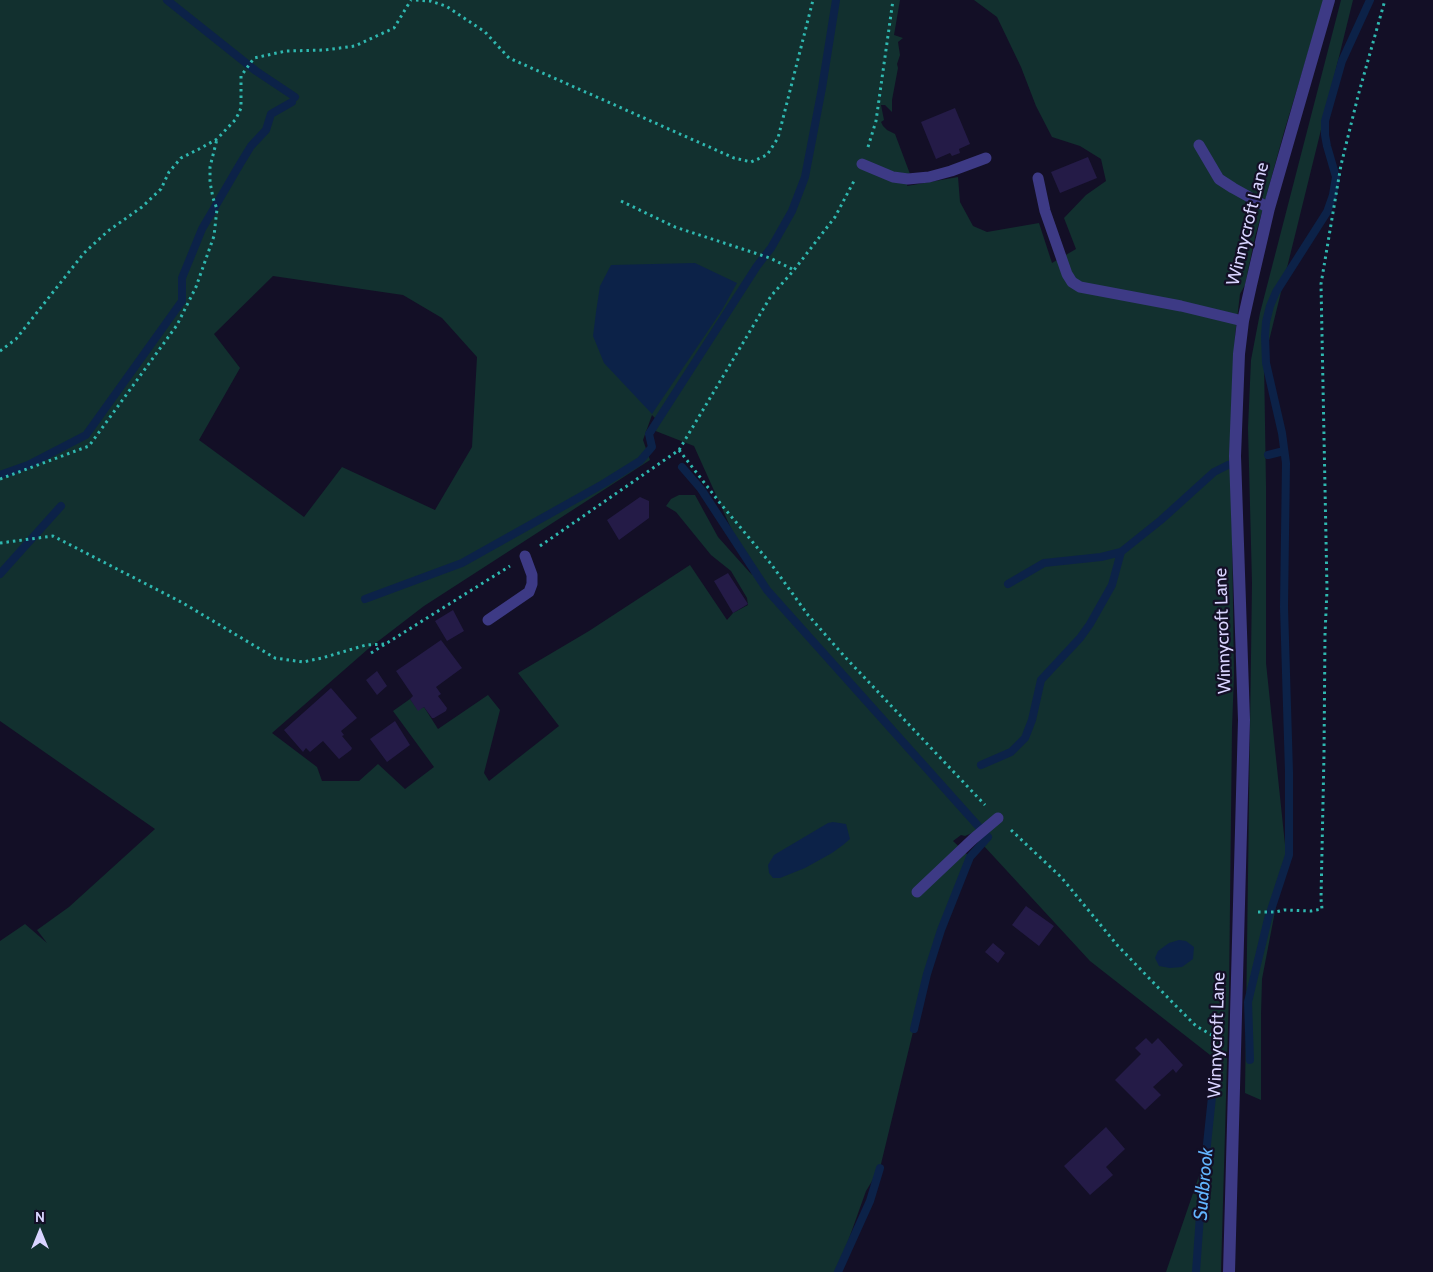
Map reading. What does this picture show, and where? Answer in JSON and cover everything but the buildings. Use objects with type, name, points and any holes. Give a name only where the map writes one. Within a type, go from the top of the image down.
[{"type":"street","name":"Winnycroft Lane","points":[[1229,1272],[1244,720],[1235,456],[1237,382],[1243,321],[1269,208],[1328,0]]},
{"type":"lane","points":[[1199,145],[1219,179],[1269,208]]},
{"type":"lane","points":[[862,164],[893,177],[908,179],[929,177],[986,158]]},
{"type":"lane","points":[[1038,178],[1045,211],[1067,274],[1072,282],[1080,287],[1181,306],[1243,321]]},
{"type":"lane","points":[[488,620],[529,592],[532,584],[532,575],[525,556]]},
{"type":"lane","points":[[916,892],[998,818]]},
{"type":"path","points":[[0,351],[16,339],[84,253],[108,231],[142,207],[161,189],[169,172],[180,158],[217,139],[236,119],[241,108],[241,76],[254,58],[286,51],[325,50],[355,46],[394,28],[410,0]]},
{"type":"path","points":[[416,0],[430,1],[446,6],[485,32],[509,58],[734,158],[751,162],[767,155],[778,138],[814,0]]},
{"type":"path","points":[[371,653],[525,556],[679,450],[771,296],[794,270],[835,217],[862,164],[876,122],[893,0]]},
{"type":"path","points":[[1264,912],[1322,909],[1327,590],[1321,284],[1341,165],[1385,0]]},
{"type":"path","points":[[0,479],[89,446],[177,325],[196,287],[214,236],[217,208],[210,182],[210,167],[217,139]]},
{"type":"path","points":[[621,201],[675,227],[770,258],[794,270]]},
{"type":"path","points":[[679,450],[720,504],[771,564],[808,615],[844,657],[998,818],[1061,877],[1118,946],[1196,1026],[1234,1046]]},
{"type":"path","points":[[0,543],[53,536],[183,603],[275,658],[304,662],[366,645],[386,644]]},
{"type":"green space","points":[[0,0],[900,0],[894,35],[903,38],[898,42],[900,55],[897,64],[892,112],[885,105],[881,105],[884,120],[881,122],[887,130],[895,134],[910,174],[907,186],[958,177],[960,202],[973,226],[987,232],[1039,223],[1052,263],[1076,249],[1064,218],[1086,195],[1106,181],[1101,159],[1080,146],[1052,137],[1036,106],[1021,67],[997,17],[974,0],[1324,0],[1284,132],[1255,237],[1245,285],[1240,294],[1235,336],[1231,463],[1234,675],[1229,993],[1221,1272],[1166,1272],[1201,1170],[1203,1152],[1212,1114],[1219,1062],[1090,961],[972,833],[965,836],[961,835],[953,841],[970,857],[941,930],[927,974],[880,1168],[866,1191],[837,1272],[0,1272],[0,941],[25,924],[47,943],[37,930],[69,907],[155,829],[0,721]],"holes":[[[273,276],[403,295],[442,318],[477,357],[472,447],[435,510],[342,467],[304,517],[199,440],[240,368],[214,334]],[[652,415],[659,422],[653,430],[694,446],[752,575],[718,537],[695,495],[679,495],[671,499],[666,506],[676,512],[711,555],[731,571],[747,598],[748,605],[733,613],[727,620],[690,565],[589,631],[518,673],[559,726],[489,781],[484,773],[500,710],[488,695],[438,729],[424,707],[418,710],[410,699],[393,711],[434,767],[405,789],[378,764],[359,781],[322,781],[317,767],[272,733],[368,649],[424,606],[650,460],[643,440]]]},
{"type":"green space","points":[[1341,0],[1353,0],[1264,361],[1266,663],[1286,854],[1262,979],[1261,1100],[1245,1093],[1252,583],[1248,428],[1251,360],[1260,313]]},
{"type":"water","points":[[695,263],[737,283],[722,310],[652,414],[604,363],[593,336],[600,286],[611,265]]},
{"type":"water","points":[[828,823],[846,824],[850,839],[832,853],[805,868],[780,878],[773,878],[769,873],[768,865],[774,855]]},
{"type":"water","points":[[1179,940],[1186,941],[1194,947],[1193,959],[1182,967],[1170,968],[1159,966],[1155,958],[1158,951],[1169,943]]},
{"type":"waterway","points":[[167,0],[256,71],[295,97]]},
{"type":"waterway","points":[[365,599],[462,563],[603,484],[640,461],[652,447],[649,434],[757,266],[771,248],[792,211],[805,177],[836,0]]},
{"type":"waterway","points":[[1250,1060],[1248,1002],[1268,919],[1289,855],[1289,772],[1284,607],[1286,463],[1282,433],[1266,363],[1266,322],[1276,292],[1327,212],[1333,195],[1336,177],[1327,146],[1325,121],[1342,61],[1370,0]]},
{"type":"waterway","points":[[0,475],[28,465],[86,435],[182,301],[182,278],[202,229],[251,146],[266,130],[271,114],[292,102]]},
{"type":"waterway","points":[[1268,455],[1284,451]]},
{"type":"waterway","points":[[1008,584],[1044,563],[1101,557],[1121,552],[1161,520],[1214,472],[1228,465]]},
{"type":"waterway","points":[[682,467],[701,489],[767,590],[988,837],[970,857],[941,930],[927,974],[914,1029]]},
{"type":"waterway","points":[[0,574],[61,506]]},
{"type":"waterway","points":[[981,765],[1011,752],[1025,738],[1032,720],[1041,680],[1080,638],[1090,624],[1112,585],[1121,552]]},
{"type":"waterway","name":"Sudbrook","points":[[1196,1272],[1212,1097]]},
{"type":"waterway","points":[[838,1272],[870,1201],[880,1168]]}]
